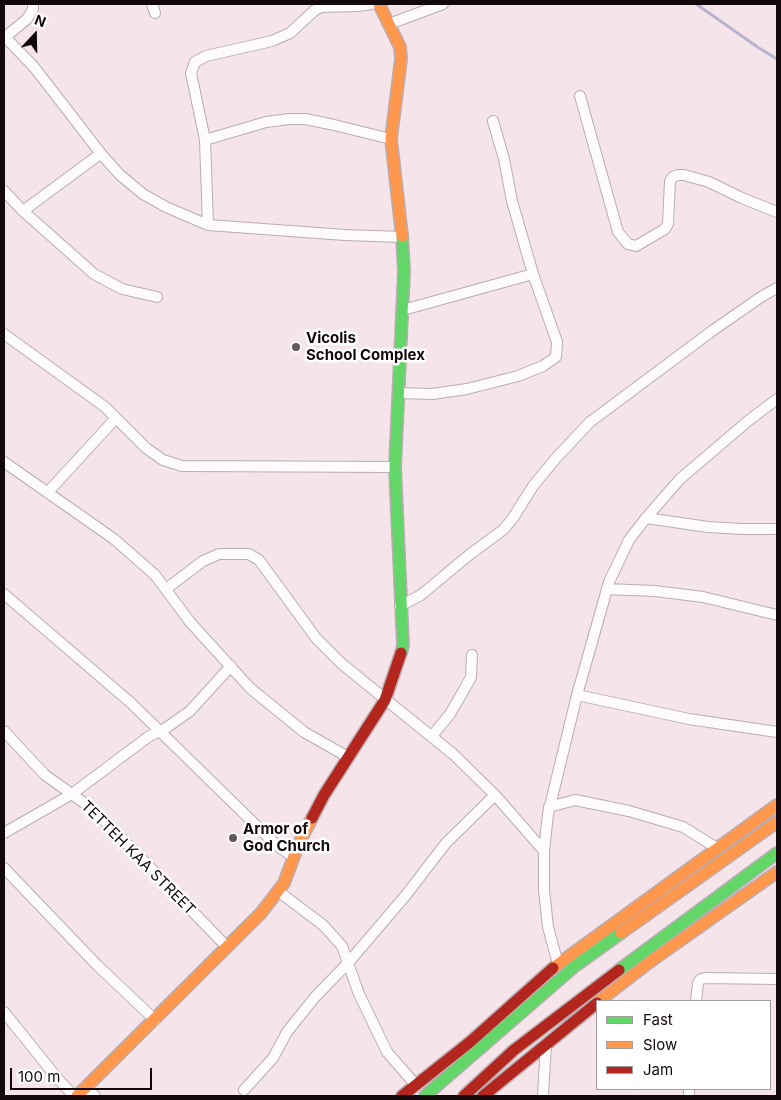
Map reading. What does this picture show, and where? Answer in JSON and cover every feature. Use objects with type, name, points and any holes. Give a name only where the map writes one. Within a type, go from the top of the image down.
[{"type":"street","points":[[33,4],[33,9],[27,19],[4,37],[34,67],[100,154],[120,175],[144,194],[166,207],[208,225],[344,235],[402,237]]},
{"type":"street","points":[[208,225],[204,140],[191,73],[194,62],[206,56],[272,41],[290,33],[315,10],[322,7],[372,4]]},
{"type":"street","points":[[79,1093],[228,947],[261,913],[284,883],[299,843],[324,794],[385,700],[397,668],[403,645],[395,467],[403,310],[402,237],[391,139],[401,59],[400,47],[379,4]]},
{"type":"street","points":[[389,24],[443,4]]},
{"type":"street","points":[[580,96],[618,232],[628,244],[636,246],[665,229],[668,224],[670,181],[678,175],[709,182],[777,212]]},
{"type":"street","points":[[204,140],[266,122],[289,119],[305,119],[391,139]]},
{"type":"street","points":[[399,393],[432,394],[467,389],[518,376],[543,366],[556,357],[557,342],[533,274],[512,201],[504,160],[493,121]]},
{"type":"street","points":[[23,211],[100,154]]},
{"type":"street","points":[[4,191],[23,211],[94,274],[111,284],[157,297]]},
{"type":"street","points":[[403,310],[533,274]]},
{"type":"street","points":[[400,606],[421,595],[469,555],[504,530],[533,486],[590,422],[712,331],[777,288]]},
{"type":"street","points":[[4,334],[105,407],[146,448],[163,460],[182,466],[395,467]]},
{"type":"street","points":[[558,964],[548,924],[544,890],[544,851],[549,807],[577,695],[607,588],[629,540],[680,479],[777,399]]},
{"type":"street","points":[[48,492],[116,418]]},
{"type":"street","points":[[4,462],[114,539],[155,575],[190,622],[250,688],[304,732],[348,757]]},
{"type":"street","points":[[646,518],[708,527],[777,529]]},
{"type":"street","points":[[166,588],[203,561],[219,554],[249,554],[260,560],[316,638],[342,664],[453,754],[495,795],[544,851]]},
{"type":"street","points":[[607,588],[703,597],[777,615]]},
{"type":"street","points":[[4,594],[99,673],[268,837],[294,857]]},
{"type":"street","points":[[432,736],[450,714],[466,688],[470,677],[472,655]]},
{"type":"street","points":[[4,833],[72,794],[148,737],[159,732],[190,711],[231,666]]},
{"type":"street","points":[[577,695],[689,719],[777,732]]},
{"type":"street","name":"TETTEH KAA STREET","points":[[4,731],[45,775],[72,794],[108,824],[228,947]]},
{"type":"street","points":[[244,1090],[273,1058],[295,1021],[314,997],[348,963],[406,895],[446,844],[495,795]]},
{"type":"street","points":[[549,807],[575,800],[629,811],[683,827],[717,848]]},
{"type":"street","points":[[402,1096],[470,1042],[558,964],[777,805]]},
{"type":"street","points":[[425,1096],[558,980],[777,822]]},
{"type":"street","points":[[742,846],[755,859]]},
{"type":"street","points":[[464,1096],[514,1050],[632,961],[755,859],[777,853]]},
{"type":"street","points":[[4,868],[97,965],[155,1020]]},
{"type":"street","points":[[601,1000],[777,872]]},
{"type":"street","points":[[668,884],[675,894]]},
{"type":"street","points":[[278,891],[323,925],[342,946],[359,994],[387,1052],[415,1084]]},
{"type":"street","points":[[619,986],[632,961]]},
{"type":"street","points":[[696,1000],[700,979],[777,979]]},
{"type":"street","points":[[483,1096],[596,1004]]},
{"type":"street","points":[[4,1012],[58,1079],[79,1093],[95,1096]]},
{"type":"street","points":[[543,1096],[546,1044]]},
{"type":"waterway","points":[[696,4],[777,59]]},
{"type":"traffic: fast","points":[[401,653],[403,645],[395,467],[404,271],[402,236]]},
{"type":"traffic: fast","points":[[619,970],[777,853]]},
{"type":"traffic: fast","points":[[425,1096],[575,966],[621,933]]},
{"type":"traffic: slow","points":[[379,4],[400,47],[401,59],[391,139],[402,236]]},
{"type":"traffic: slow","points":[[553,968],[777,805]]},
{"type":"traffic: slow","points":[[77,1096],[261,913],[284,883],[299,843],[312,818]]},
{"type":"traffic: slow","points":[[621,933],[777,822]]},
{"type":"traffic: slow","points":[[600,1000],[651,961],[777,872]]},
{"type":"traffic: jam","points":[[312,818],[324,795],[385,700],[401,653]]},
{"type":"traffic: jam","points":[[402,1096],[470,1042],[553,968]]},
{"type":"traffic: jam","points":[[464,1096],[514,1050],[619,970]]},
{"type":"traffic: jam","points":[[483,1096],[596,1004]]},
{"type":"place","name":"Vicolis School Complex","points":[[296,347]]},
{"type":"place","name":"Armor of God Church","points":[[233,838]]}]
